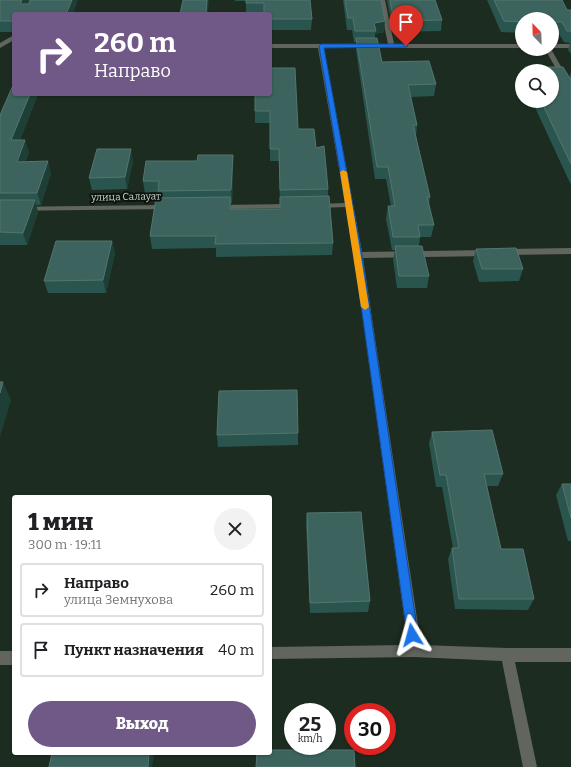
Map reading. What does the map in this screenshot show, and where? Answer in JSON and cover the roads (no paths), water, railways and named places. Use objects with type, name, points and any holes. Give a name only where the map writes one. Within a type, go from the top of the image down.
[{"type":"street","points":[[382,0],[391,46]]},
{"type":"street","points":[[0,46],[12,38]]},
{"type":"street","points":[[0,46],[12,46]]},
{"type":"street","points":[[272,46],[515,46]]},
{"type":"street","points":[[321,46],[358,255],[415,651]]},
{"type":"street","points":[[559,46],[571,46]]},
{"type":"street","points":[[552,56],[571,90]]},
{"type":"street","points":[[206,207],[349,206]]},
{"type":"street","name":"улица Салауат","points":[[0,209],[175,207]]},
{"type":"street","points":[[358,255],[571,251]]},
{"type":"street","points":[[272,653],[415,651],[507,655],[571,655]]},
{"type":"street","points":[[507,655],[530,767]]},
{"type":"street","points":[[0,658],[12,658]]}]
